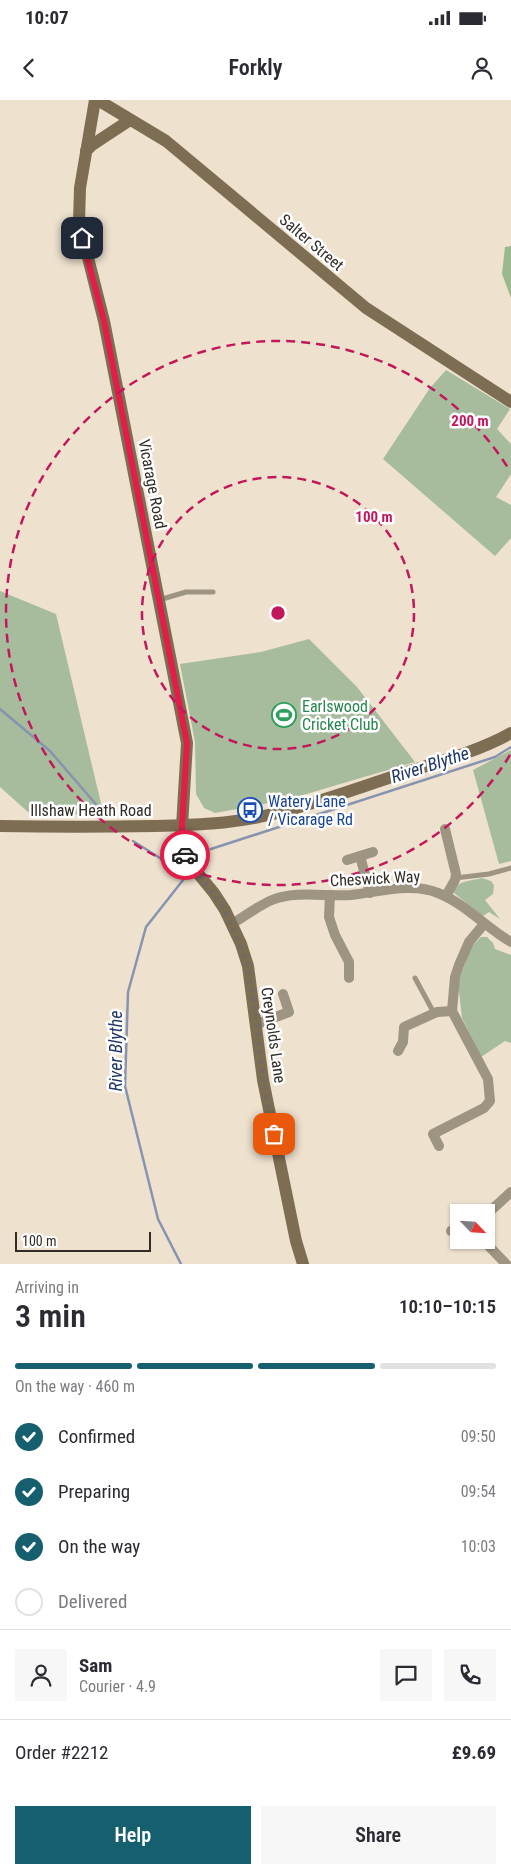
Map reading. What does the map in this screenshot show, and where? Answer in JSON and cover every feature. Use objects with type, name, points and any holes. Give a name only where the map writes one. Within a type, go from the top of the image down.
[{"type":"street","name":"Salter Street","points":[[96,100],[172,147],[366,308],[511,402]]},
{"type":"street","name":"Vicarage Road","points":[[96,100],[80,188],[79,222],[104,321],[187,743],[182,825]]},
{"type":"street","points":[[86,151],[130,120]]},
{"type":"street","name":"Illshaw Heath Road","points":[[0,826],[82,828],[182,825],[220,823],[267,815],[359,788],[487,745],[511,733]]},
{"type":"street","name":"Creynolds Lane","points":[[182,825],[181,843],[183,851],[191,865],[214,893],[232,924],[248,966],[263,1080],[296,1241],[303,1264]]},
{"type":"street","points":[[445,829],[452,855],[455,878],[446,896]]},
{"type":"street","points":[[347,860],[373,852]]},
{"type":"street","points":[[360,856],[370,893]]},
{"type":"street","name":"Cheswick Way","points":[[232,924],[272,900],[295,895],[370,893],[419,888],[446,896],[458,902],[484,924],[511,942]]},
{"type":"street","points":[[330,895],[329,917],[335,935],[349,962],[350,978]]},
{"type":"street","points":[[439,1146],[433,1134],[484,1108],[490,1101],[488,1079],[452,1011],[455,977],[459,965],[469,942],[484,924]]},
{"type":"street","points":[[257,1024],[289,1012],[283,994]]},
{"type":"street","points":[[398,1051],[403,1042],[404,1028],[434,1013],[452,1011]]},
{"type":"street","points":[[495,1207],[511,1192]]},
{"type":"street","points":[[492,1249],[506,1264]]},
{"type":"lane","points":[[159,600],[186,592],[213,592]]},
{"type":"lane","points":[[455,878],[489,874],[511,868]]},
{"type":"lane","points":[[415,978],[434,1013]]},
{"type":"green space","points":[[511,246],[511,298],[502,274],[505,247]]},
{"type":"green space","points":[[446,370],[510,409],[497,429],[511,444],[511,474],[496,497],[511,505],[511,538],[495,556],[383,459],[430,388]]},
{"type":"green space","points":[[0,591],[56,614],[104,816],[28,812],[0,787]]},
{"type":"green space","name":"Earlswood Cricket Club","points":[[309,639],[357,687],[415,762],[286,800],[215,813],[204,808],[196,794],[195,742],[180,664],[261,652]]},
{"type":"green space","points":[[511,750],[511,861],[499,864],[473,770]]},
{"type":"green space","points":[[482,878],[491,881],[494,885],[493,894],[485,900],[500,919],[489,912],[483,916],[454,893],[461,883]]},
{"type":"green space","points":[[481,937],[487,937],[493,943],[495,949],[511,955],[511,1043],[505,1041],[481,1057],[462,1018],[458,983],[471,947]]},
{"type":"waterway","points":[[0,709],[50,751],[106,816]]},
{"type":"waterway","name":"River Blythe","points":[[211,849],[495,757],[511,747]]},
{"type":"waterway","name":"River Blythe","points":[[133,841],[187,875],[146,927],[128,992],[125,1086],[158,1219],[181,1264]]},
{"type":"way so far","points":[[185,855],[225,910],[241,944],[248,966],[263,1080],[274,1134]]},
{"type":"place","name":"Earlswood Cricket Club","points":[[284,715]]},
{"type":"place","name":"Watery Lane / Vicarage Rd","points":[[250,810]]},
{"type":"route","points":[[82,238],[104,321],[187,743],[181,832],[181,843],[185,855]]}]
